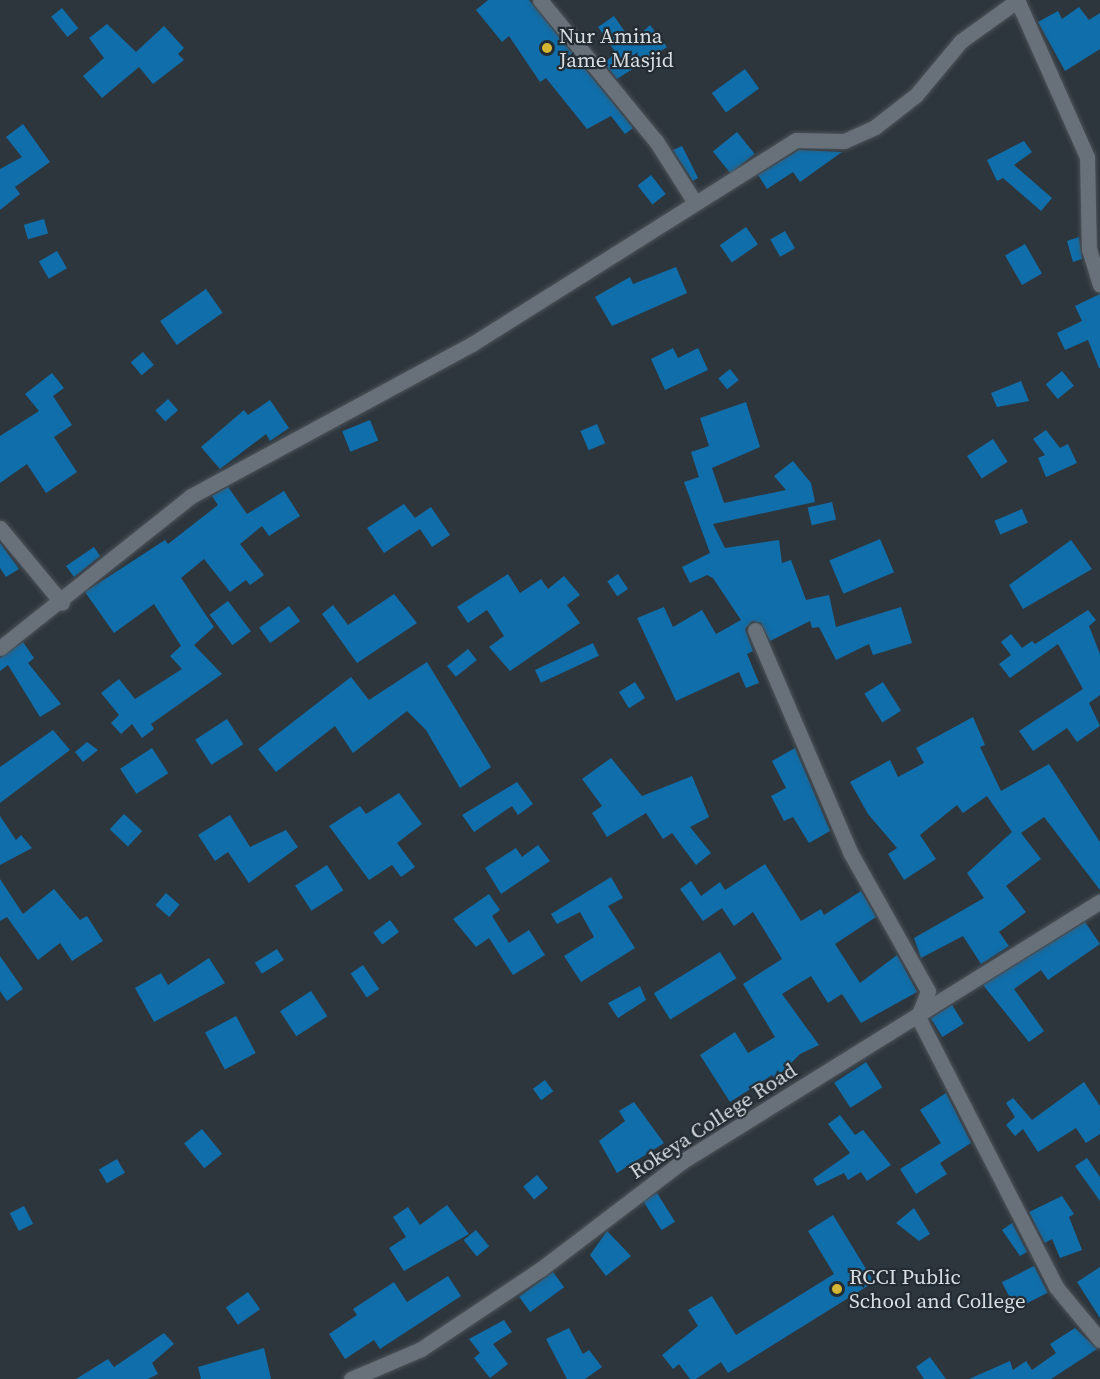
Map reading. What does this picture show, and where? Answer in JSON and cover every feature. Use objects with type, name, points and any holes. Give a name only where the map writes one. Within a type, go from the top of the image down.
[{"type":"street","points":[[540,0],[656,141],[694,201]]},
{"type":"street","points":[[0,648],[62,603],[191,496],[472,344],[694,201],[796,140],[844,141],[875,127],[916,95],[961,41],[1018,1],[1087,157],[1089,249],[1100,284]]},
{"type":"street","points":[[0,528],[62,603]]},
{"type":"street","points":[[755,630],[850,852],[928,991],[918,1017],[1056,1287],[1100,1340]]},
{"type":"street","name":"Rokeya College Road","points":[[351,1379],[421,1349],[541,1269],[683,1161],[918,1017],[1100,901]]},
{"type":"building","points":[[488,0],[529,0],[633,128],[625,134],[611,116],[587,129],[546,78],[540,82],[509,36],[502,42],[476,10]]},
{"type":"building","points":[[1079,7],[1089,20],[1100,13],[1100,49],[1065,71],[1038,22],[1058,11],[1062,19]]},
{"type":"building","points":[[62,8],[78,28],[67,37],[51,17]]},
{"type":"building","points":[[614,16],[632,42],[650,25],[667,47],[617,79],[604,63],[616,53],[598,27]]},
{"type":"building","points":[[107,24],[136,52],[164,26],[184,48],[178,54],[184,60],[153,84],[139,67],[102,98],[83,76],[104,58],[89,38]]},
{"type":"building","points":[[745,69],[759,88],[726,113],[712,93]]},
{"type":"building","points":[[23,124],[50,162],[15,187],[20,194],[0,210],[0,169],[22,157],[6,137]]},
{"type":"building","points":[[737,132],[755,154],[731,173],[713,152]]},
{"type":"building","points":[[1024,141],[1032,152],[1014,165],[1052,198],[1041,211],[1003,178],[997,181],[987,160]]},
{"type":"building","points":[[682,146],[698,178],[693,181],[673,150]]},
{"type":"building","points":[[799,150],[842,152],[800,182],[793,172],[767,189],[758,175]]},
{"type":"building","points":[[651,175],[666,194],[652,204],[638,185]]},
{"type":"building","points":[[44,219],[48,233],[28,239],[24,225]]},
{"type":"building","points":[[746,227],[758,244],[732,263],[720,245]]},
{"type":"building","points":[[785,231],[795,248],[780,257],[770,240]]},
{"type":"building","points":[[1079,237],[1082,259],[1073,262],[1067,241]]},
{"type":"building","points":[[1025,244],[1042,273],[1022,285],[1005,256]]},
{"type":"building","points":[[57,251],[67,268],[49,279],[39,262]]},
{"type":"building","points":[[676,267],[687,293],[612,326],[595,297],[630,277],[633,284]]},
{"type":"building","points":[[206,289],[223,313],[177,345],[160,321]]},
{"type":"building","points":[[1100,294],[1099,368],[1088,340],[1065,350],[1057,333],[1082,321],[1075,306]]},
{"type":"building","points":[[673,348],[678,358],[698,348],[708,370],[665,390],[651,359]]},
{"type":"building","points":[[143,352],[154,365],[142,375],[131,362]]},
{"type":"building","points":[[730,369],[739,380],[727,389],[718,378]]},
{"type":"building","points":[[1062,371],[1074,386],[1058,399],[1046,384]]},
{"type":"building","points":[[52,373],[64,388],[53,396],[72,425],[54,437],[77,472],[46,493],[27,464],[0,483],[0,436],[39,411],[25,394]]},
{"type":"building","points":[[1021,381],[1029,401],[997,407],[991,393]]},
{"type":"building","points":[[168,399],[178,410],[165,422],[155,410]]},
{"type":"building","points":[[270,400],[289,428],[270,441],[266,434],[220,469],[201,447],[244,410],[248,415]]},
{"type":"building","points":[[746,402],[760,447],[712,468],[724,503],[786,490],[774,476],[793,461],[811,483],[815,502],[713,524],[725,548],[779,540],[782,563],[791,560],[806,600],[829,595],[836,627],[901,607],[912,643],[873,655],[869,644],[836,660],[819,627],[812,628],[810,621],[770,641],[761,623],[752,621],[745,629],[753,651],[747,654],[759,683],[746,688],[739,672],[676,701],[637,618],[664,607],[673,627],[702,610],[716,634],[741,620],[713,578],[707,575],[690,583],[682,567],[710,553],[684,482],[699,477],[691,452],[709,446],[700,418]]},
{"type":"building","points":[[370,420],[378,440],[350,452],[342,431]]},
{"type":"building","points":[[597,424],[605,443],[589,450],[580,431]]},
{"type":"building","points":[[1046,430],[1060,448],[1068,444],[1077,463],[1046,477],[1038,458],[1045,455],[1033,439]]},
{"type":"building","points":[[993,439],[1008,462],[982,479],[967,456]]},
{"type":"building","points":[[228,487],[247,514],[284,491],[300,516],[269,536],[262,526],[240,544],[264,575],[250,585],[246,580],[230,592],[204,559],[181,578],[214,627],[194,645],[222,674],[151,724],[154,729],[142,738],[132,724],[121,734],[111,723],[119,715],[101,693],[119,679],[135,699],[182,669],[170,656],[181,646],[154,604],[114,633],[85,592],[165,540],[168,544],[218,505],[212,496]]},
{"type":"building","points":[[832,502],[836,520],[812,525],[808,508]]},
{"type":"building","points":[[404,504],[415,518],[431,507],[450,535],[432,547],[420,529],[384,553],[367,528]]},
{"type":"building","points":[[1022,509],[1028,523],[1000,535],[994,521]]},
{"type":"building","points":[[880,539],[894,572],[843,594],[829,560]]},
{"type":"building","points":[[1071,540],[1092,569],[1023,609],[1009,585]]},
{"type":"building","points":[[0,543],[19,569],[6,577],[0,568]]},
{"type":"building","points":[[94,547],[100,556],[74,577],[66,566]]},
{"type":"building","points":[[508,574],[520,593],[541,579],[548,589],[564,576],[580,595],[567,605],[580,623],[510,671],[489,647],[504,636],[487,610],[468,623],[457,607]]},
{"type":"building","points":[[618,574],[628,589],[617,596],[607,581]]},
{"type":"building","points":[[394,594],[417,623],[357,663],[322,614],[333,605],[348,625]]},
{"type":"building","points":[[228,601],[251,631],[233,645],[210,615]]},
{"type":"building","points":[[289,606],[300,621],[270,643],[259,628]]},
{"type":"building","points":[[1088,610],[1096,620],[1089,626],[1100,654],[1100,695],[1089,703],[1100,726],[1077,742],[1067,728],[1033,751],[1019,731],[1083,689],[1058,644],[1010,678],[999,664],[1011,655],[1001,642],[1011,634],[1022,648],[1032,641],[1035,644]]},
{"type":"building","points":[[23,642],[34,658],[28,663],[61,704],[40,717],[8,665],[0,671],[0,658]]},
{"type":"building","points":[[593,643],[599,656],[541,683],[535,670]]},
{"type":"building","points":[[468,649],[477,660],[456,677],[447,666]]},
{"type":"building","points":[[427,662],[491,767],[460,788],[426,730],[407,711],[353,753],[335,726],[276,772],[258,749],[351,677],[369,700]]},
{"type":"building","points":[[635,682],[645,698],[629,708],[619,692]]},
{"type":"building","points":[[883,682],[901,711],[882,722],[864,694]]},
{"type":"building","points":[[973,717],[985,745],[980,747],[1001,791],[1049,764],[1100,842],[1100,890],[1044,817],[1021,833],[1041,859],[1006,886],[1026,912],[999,932],[1009,946],[981,964],[963,936],[921,958],[914,938],[984,898],[967,873],[1012,832],[987,796],[963,813],[957,805],[920,835],[936,859],[904,880],[888,854],[897,848],[868,814],[850,782],[890,760],[898,777],[924,763],[916,748]]},
{"type":"building","points":[[227,719],[243,744],[211,765],[195,740]]},
{"type":"building","points":[[53,730],[70,750],[0,803],[0,767]]},
{"type":"building","points":[[87,742],[98,750],[83,762],[75,752]]},
{"type":"building","points":[[152,748],[168,773],[136,794],[120,769]]},
{"type":"building","points":[[795,748],[830,831],[809,843],[793,817],[784,821],[771,796],[786,788],[772,761]]},
{"type":"building","points":[[611,758],[642,796],[692,776],[709,817],[690,827],[711,853],[696,865],[672,833],[663,839],[646,813],[607,837],[592,813],[602,806],[582,779]]},
{"type":"building","points":[[517,782],[533,804],[518,815],[512,806],[474,832],[462,815]]},
{"type":"building","points":[[399,793],[422,824],[397,843],[415,867],[401,877],[392,865],[369,880],[329,826],[360,806],[366,814]]},
{"type":"building","points":[[124,814],[142,831],[128,846],[110,829]]},
{"type":"building","points":[[230,815],[250,847],[286,830],[298,847],[249,883],[228,852],[215,861],[198,835]]},
{"type":"building","points":[[0,816],[16,840],[21,835],[32,848],[0,865]]},
{"type":"building","points":[[538,845],[550,861],[501,894],[485,868],[516,848],[522,857]]},
{"type":"building","points":[[765,864],[801,921],[821,909],[824,915],[861,891],[876,917],[835,944],[860,983],[897,955],[917,992],[861,1023],[842,994],[828,1003],[811,976],[782,994],[819,1045],[800,1054],[775,1079],[772,1075],[730,1102],[700,1055],[735,1032],[748,1053],[775,1037],[743,984],[782,959],[753,912],[734,926],[722,908],[703,921],[680,889],[691,881],[701,896],[720,882],[725,890]]},
{"type":"building","points":[[327,865],[343,890],[311,911],[295,886]]},
{"type":"building","points":[[611,877],[623,898],[608,906],[635,948],[581,982],[564,956],[594,937],[580,912],[557,924],[551,914]]},
{"type":"building","points":[[0,879],[23,914],[54,889],[80,920],[87,916],[103,941],[72,961],[60,943],[38,960],[7,917],[0,921]]},
{"type":"building","points":[[166,893],[180,905],[169,917],[156,905]]},
{"type":"building","points":[[489,894],[500,910],[492,916],[509,943],[529,930],[545,955],[513,975],[489,938],[476,947],[453,919]]},
{"type":"building","points":[[390,920],[399,932],[382,945],[373,933]]},
{"type":"building","points":[[1085,922],[1100,944],[1048,980],[1041,970],[1014,989],[1044,1031],[1029,1042],[983,985]]},
{"type":"building","points":[[277,949],[284,960],[262,974],[255,963]]},
{"type":"building","points":[[720,952],[736,978],[670,1020],[654,993]]},
{"type":"building","points":[[0,956],[23,989],[7,1001],[0,991]]},
{"type":"building","points":[[209,958],[225,983],[154,1022],[135,988],[161,973],[168,985]]},
{"type":"building","points":[[363,965],[379,989],[367,997],[351,973]]},
{"type":"building","points":[[640,986],[646,1000],[618,1018],[608,1003]]},
{"type":"building","points":[[311,991],[327,1016],[296,1036],[280,1011]]},
{"type":"building","points":[[952,1005],[964,1024],[942,1037],[931,1018]]},
{"type":"building","points":[[236,1016],[256,1053],[225,1070],[205,1032]]},
{"type":"building","points":[[866,1062],[882,1087],[850,1108],[834,1083]]},
{"type":"building","points":[[545,1080],[553,1091],[541,1100],[533,1089]]},
{"type":"building","points":[[1084,1082],[1100,1106],[1100,1134],[1086,1143],[1076,1128],[1038,1152],[1023,1129],[1015,1136],[1006,1125],[1015,1117],[1006,1103],[1013,1098],[1032,1120]]},
{"type":"building","points":[[946,1093],[971,1143],[940,1163],[947,1174],[916,1194],[900,1169],[941,1143],[920,1110]]},
{"type":"building","points":[[634,1102],[664,1143],[617,1173],[599,1141],[625,1121],[619,1111]]},
{"type":"building","points":[[840,1115],[855,1135],[863,1130],[891,1165],[867,1181],[861,1172],[848,1180],[844,1173],[817,1186],[813,1179],[850,1153],[828,1124]]},
{"type":"building","points":[[202,1129],[222,1154],[204,1168],[184,1143]]},
{"type":"building","points":[[1087,1158],[1100,1177],[1100,1201],[1075,1166]]},
{"type":"building","points":[[117,1159],[125,1173],[107,1183],[99,1170]]},
{"type":"building","points":[[537,1175],[548,1188],[534,1200],[523,1187]]},
{"type":"building","points":[[657,1193],[675,1222],[661,1230],[643,1201]]},
{"type":"building","points":[[1062,1196],[1074,1214],[1069,1217],[1082,1250],[1060,1258],[1052,1239],[1045,1243],[1029,1212]]},
{"type":"building","points":[[447,1205],[469,1234],[404,1271],[389,1248],[406,1237],[393,1217],[408,1207],[420,1225]]},
{"type":"building","points":[[24,1206],[33,1224],[19,1231],[10,1213]]},
{"type":"building","points":[[914,1208],[930,1234],[919,1241],[896,1223]]},
{"type":"building","name":"RCCI Public School and College","points":[[833,1215],[874,1282],[728,1373],[721,1362],[696,1379],[690,1379],[679,1364],[673,1369],[662,1355],[698,1326],[688,1310],[712,1296],[736,1335],[834,1274],[808,1231]]},
{"type":"building","points":[[1012,1223],[1027,1252],[1020,1256],[1002,1230]]},
{"type":"building","points":[[476,1230],[489,1246],[477,1256],[464,1240]]},
{"type":"building","points":[[607,1231],[631,1256],[606,1276],[590,1255]]},
{"type":"building","points":[[1034,1266],[1048,1293],[1016,1309],[1002,1282]]},
{"type":"building","points":[[1100,1267],[1100,1318],[1077,1282]]},
{"type":"building","points":[[553,1272],[564,1287],[530,1312],[519,1297]]},
{"type":"building","points":[[448,1276],[461,1296],[380,1349],[374,1340],[345,1359],[329,1334],[357,1315],[353,1309],[394,1282],[407,1302]]},
{"type":"building","points":[[248,1292],[260,1309],[238,1325],[226,1307]]},
{"type":"building","points":[[504,1320],[512,1332],[493,1344],[508,1364],[490,1378],[474,1358],[480,1353],[469,1339]]},
{"type":"building","points":[[569,1328],[583,1354],[589,1350],[602,1367],[585,1379],[567,1379],[546,1339]]},
{"type":"building","points":[[1075,1328],[1097,1349],[1051,1379],[969,1379],[1010,1361],[1013,1370],[1026,1361],[1032,1370],[1056,1353],[1050,1344]]},
{"type":"building","points":[[164,1333],[174,1344],[152,1363],[158,1374],[148,1379],[76,1379],[108,1359],[114,1367]]},
{"type":"building","points":[[264,1348],[271,1379],[201,1379],[198,1367]]},
{"type":"building","points":[[930,1357],[946,1379],[924,1379],[916,1367]]},
{"type":"place","name":"Nur Amina Jame Masjid","points":[[547,48]]},
{"type":"place","name":"RCCI Public School and College","points":[[837,1289]]}]
